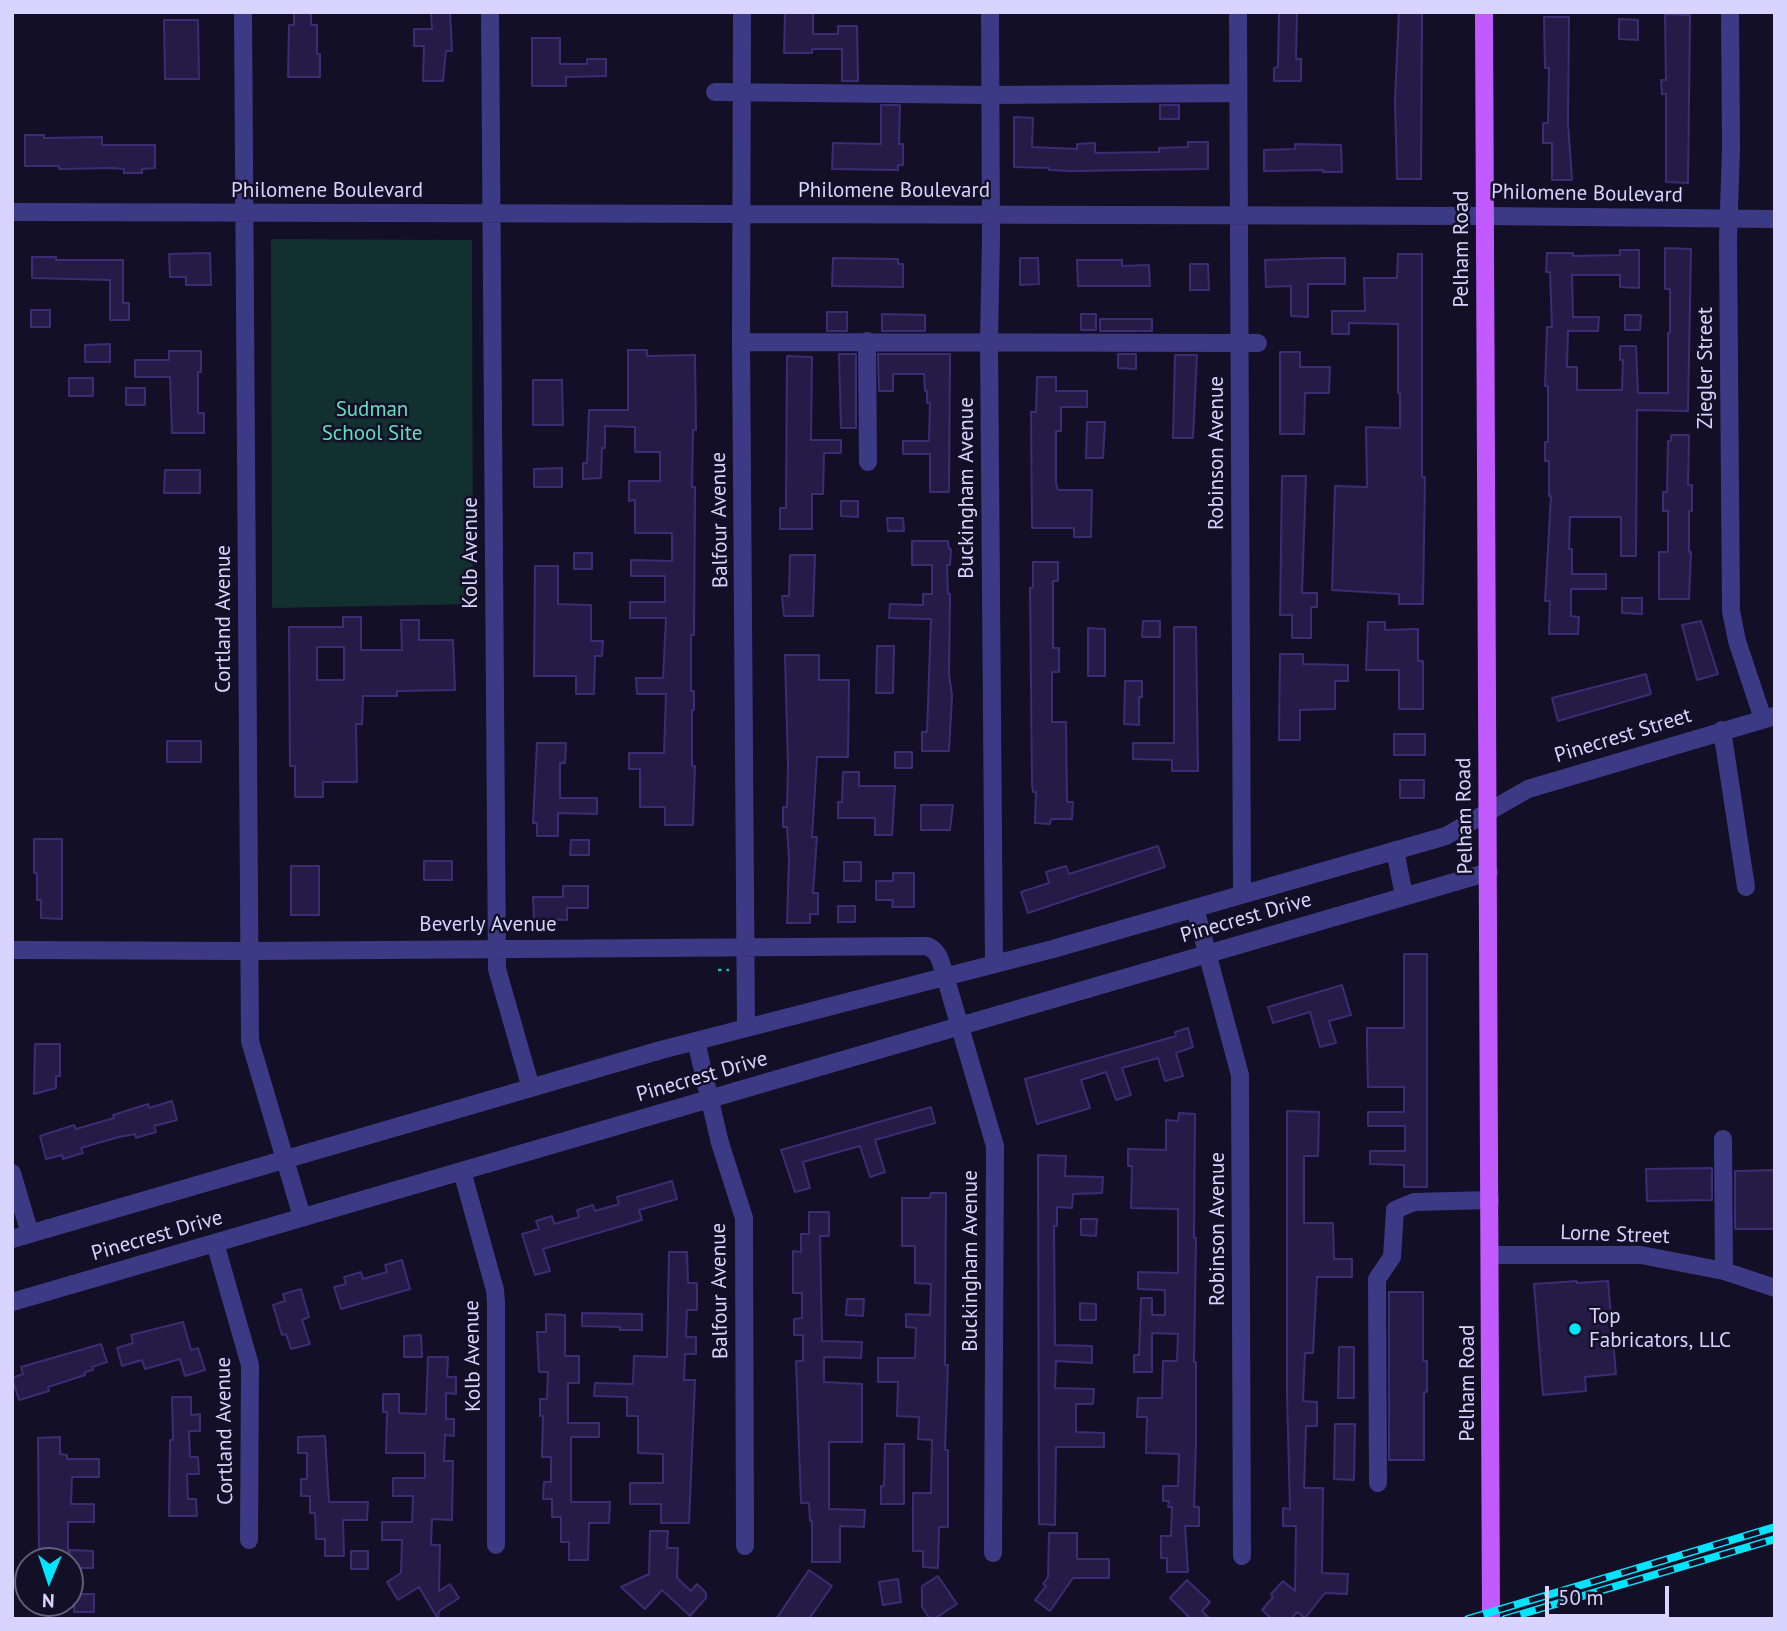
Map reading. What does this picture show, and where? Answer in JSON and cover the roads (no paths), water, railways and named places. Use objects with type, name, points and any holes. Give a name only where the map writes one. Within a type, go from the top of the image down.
[{"type":"main road","name":"Pelham Road","points":[[1484,12],[1491,1619]]},
{"type":"street","name":"Cortland Avenue","points":[[243,12],[250,1041],[302,1217]]},
{"type":"street","name":"Kolb Avenue","points":[[490,12],[497,969],[531,1088]]},
{"type":"street","name":"Balfour Avenue","points":[[742,12],[740,214],[746,1028]]},
{"type":"street","name":"Buckingham Avenue","points":[[990,12],[989,342],[994,964]]},
{"type":"street","name":"Robinson Avenue","points":[[1238,12],[1242,894]]},
{"type":"street","name":"Ziegler Street","points":[[1730,12],[1731,148],[1728,219],[1731,611],[1737,641],[1769,717]]},
{"type":"street","points":[[715,92],[990,95],[1238,93]]},
{"type":"street","name":"Philomene Boulevard","points":[[12,212],[1775,219]]},
{"type":"street","points":[[867,341],[869,462]]},
{"type":"street","points":[[741,342],[1258,343]]},
{"type":"street","name":"Pinecrest Street","points":[[1489,812],[1528,789],[1769,717]]},
{"type":"street","points":[[1722,730],[1745,887]]},
{"type":"street","name":"Pinecrest Drive","points":[[12,1239],[696,1041],[994,964],[1446,836],[1489,812]]},
{"type":"street","points":[[1395,850],[1404,896]]},
{"type":"street","name":"Pinecrest Drive","points":[[12,1302],[1489,872]]},
{"type":"street","name":"Robinson Avenue","points":[[1195,908],[1240,1075],[1242,1556]]},
{"type":"street","name":"Beverly Avenue","points":[[12,950],[927,946],[938,954],[946,976]]},
{"type":"street","name":"Buckingham Avenue","points":[[946,976],[995,1146],[993,1553]]},
{"type":"street","name":"Balfour Avenue","points":[[696,1041],[708,1099],[744,1218],[745,1546]]},
{"type":"street","points":[[1723,1139],[1724,1270]]},
{"type":"street","name":"Kolb Avenue","points":[[461,1171],[495,1290],[496,1545]]},
{"type":"street","points":[[12,1173],[30,1234]]},
{"type":"street","points":[[1378,1483],[1377,1279],[1392,1257],[1395,1210],[1414,1202],[1490,1200]]},
{"type":"street","name":"Cortland Avenue","points":[[215,1243],[250,1365],[249,1539]]},
{"type":"street","name":"Lorne Street","points":[[1490,1255],[1641,1255],[1724,1270],[1775,1289]]},
{"type":"railway","points":[[1468,1619],[1775,1527]]},
{"type":"railway","points":[[1505,1619],[1775,1539]]},
{"type":"place","name":"Top Fabricators, LLC","points":[[1575,1329]]},
{"type":"park label","name":"Sudman School Site","points":[[372,422]]}]
